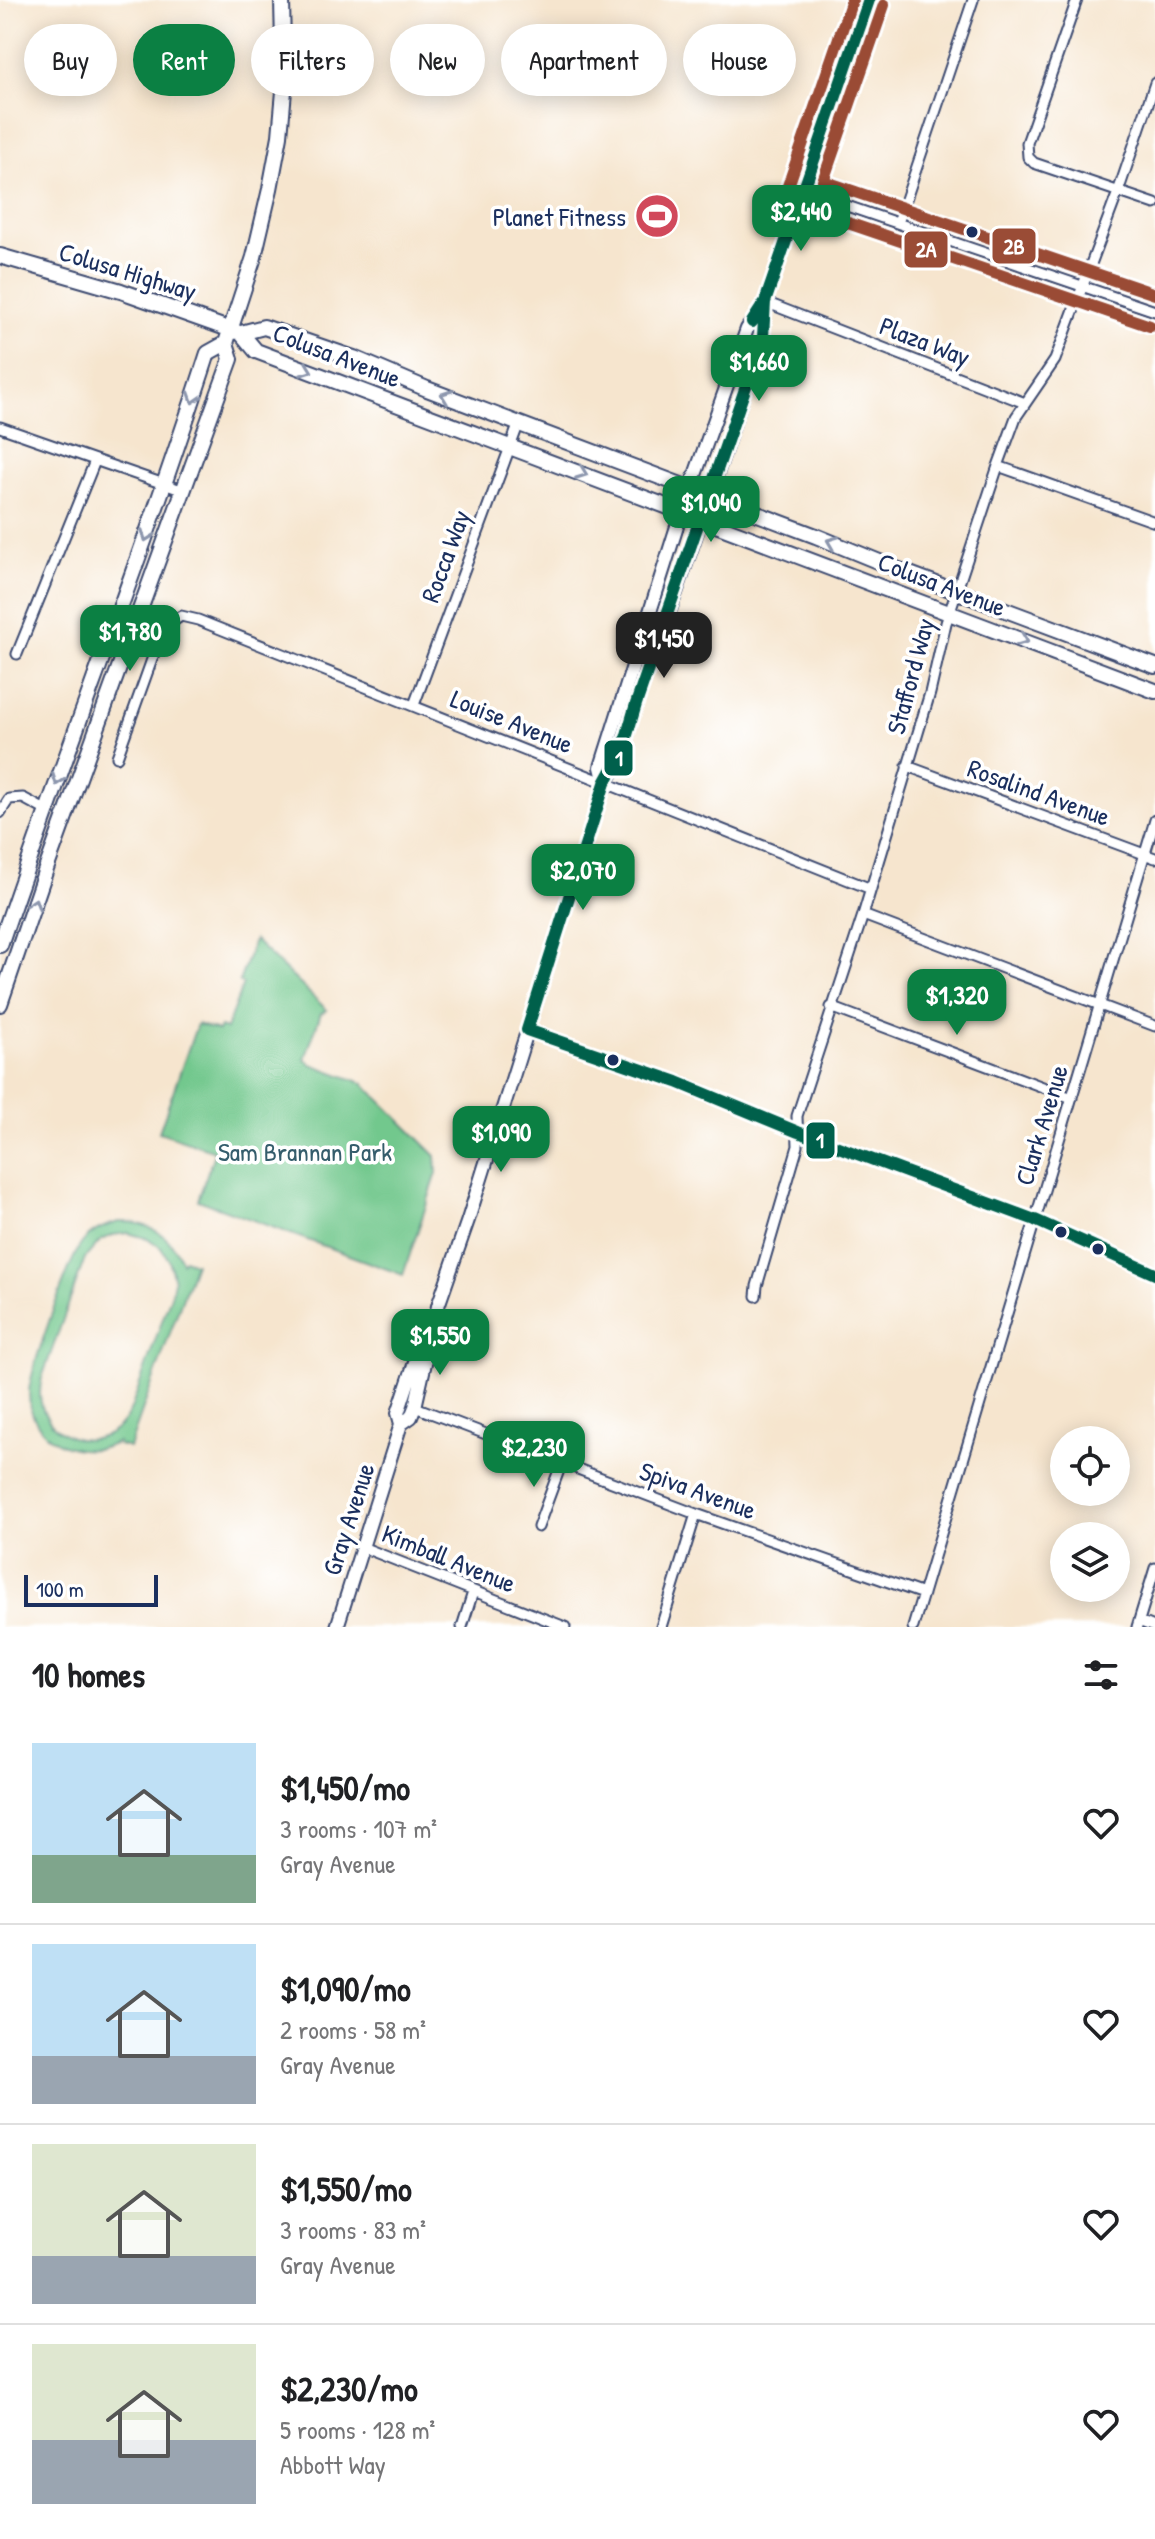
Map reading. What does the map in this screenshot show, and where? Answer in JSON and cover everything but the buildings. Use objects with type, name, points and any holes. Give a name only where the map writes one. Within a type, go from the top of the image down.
[{"type":"highway","points":[[0,1004],[59,832],[231,359],[233,335],[261,229],[280,136],[284,91],[282,0]]},
{"type":"highway","name":"Colusa Highway","points":[[0,256],[121,291],[233,335]]},
{"type":"highway","name":"Colusa Avenue","points":[[233,335],[264,327],[354,358],[1155,666]]},
{"type":"highway","points":[[0,945],[166,484],[208,353],[233,335]]},
{"type":"highway","name":"Colusa Avenue","points":[[233,335],[256,351],[1155,691]]},
{"type":"main road","points":[[851,0],[868,3]]},
{"type":"main road","name":"Gray Avenue","points":[[605,783],[601,767],[690,487],[747,329],[765,302],[868,3]]},
{"type":"main road","name":"Gray Avenue","points":[[401,1424],[411,1417],[415,1407],[438,1306],[468,1220],[605,783],[615,772],[763,337],[765,302]]},
{"type":"main road","name":"Gray Avenue","points":[[337,1627],[401,1424],[398,1413],[401,1402],[432,1309],[438,1306]]},
{"type":"street","points":[[898,223],[973,0]]},
{"type":"street","points":[[1077,0],[1027,143],[1028,157],[1034,163],[1155,204]]},
{"type":"street","name":"Stafford Way","points":[[756,1296],[798,1146],[797,1116],[871,889],[930,693],[956,592],[1016,417],[1055,360],[1155,83]]},
{"type":"street","points":[[803,191],[1155,311]]},
{"type":"street","name":"Plaza Way","points":[[765,302],[1025,403]]},
{"type":"street","name":"Rocca Way","points":[[414,705],[519,423]]},
{"type":"street","points":[[0,427],[184,491]]},
{"type":"street","points":[[17,654],[95,461]]},
{"type":"street","points":[[998,466],[1155,522]]},
{"type":"street","name":"Louise Avenue","points":[[117,757],[160,637],[169,624],[181,616],[414,705],[871,889]]},
{"type":"street","name":"Rosalind Avenue","points":[[907,766],[1150,856]]},
{"type":"street","points":[[0,813],[9,799],[23,798],[47,811]]},
{"type":"street","name":"Clark Avenue","points":[[916,1626],[1072,1098],[1150,856],[1155,820]]},
{"type":"street","points":[[863,915],[1155,1026]]},
{"type":"street","points":[[831,1007],[1072,1098]]},
{"type":"street","points":[[527,1030],[637,1067],[798,1132],[1035,1220],[1155,1274]]},
{"type":"street","name":"Spiva Avenue","points":[[415,1407],[696,1514],[923,1594]]},
{"type":"street","points":[[538,1527],[562,1462]]},
{"type":"street","points":[[661,1627],[696,1514]]},
{"type":"street","name":"Kimball Avenue","points":[[362,1547],[565,1627]]},
{"type":"street","points":[[1154,1627],[1138,1624],[1155,1568]]},
{"type":"street","points":[[462,1627],[473,1592]]},
{"type":"green space","name":"Sam Brannan Park","points":[[254,940],[327,1010],[321,1013],[305,1059],[363,1083],[436,1156],[437,1173],[403,1275],[198,1200],[215,1151],[159,1132],[197,1024],[218,1031],[220,1027],[226,1029],[243,984],[239,982]]},
{"type":"green space","points":[[119,1222],[149,1227],[172,1244],[182,1262],[184,1259],[195,1263],[129,1448],[118,1445],[118,1442],[88,1450],[73,1448],[47,1435],[38,1424],[31,1410],[30,1383],[76,1253],[90,1235]],"holes":[[[128,1233],[149,1239],[161,1248],[169,1260],[174,1281],[131,1409],[119,1426],[104,1436],[88,1440],[72,1437],[57,1429],[46,1416],[40,1399],[42,1378],[85,1258],[100,1241],[113,1235]]]},
{"type":"transit line","name":"2A","points":[[852,0],[788,186],[790,200],[798,206],[1150,326]]},
{"type":"transit line","name":"1","points":[[752,322],[765,302],[869,0]]},
{"type":"transit line","name":"2B","points":[[884,5],[823,181],[1155,294]]},
{"type":"transit line","name":"1","points":[[765,302],[763,337],[622,752],[605,783],[527,1030],[677,1082],[798,1132],[1035,1220],[1155,1274]]},
{"type":"place","name":"Planet Fitness","points":[[657,216]]}]
